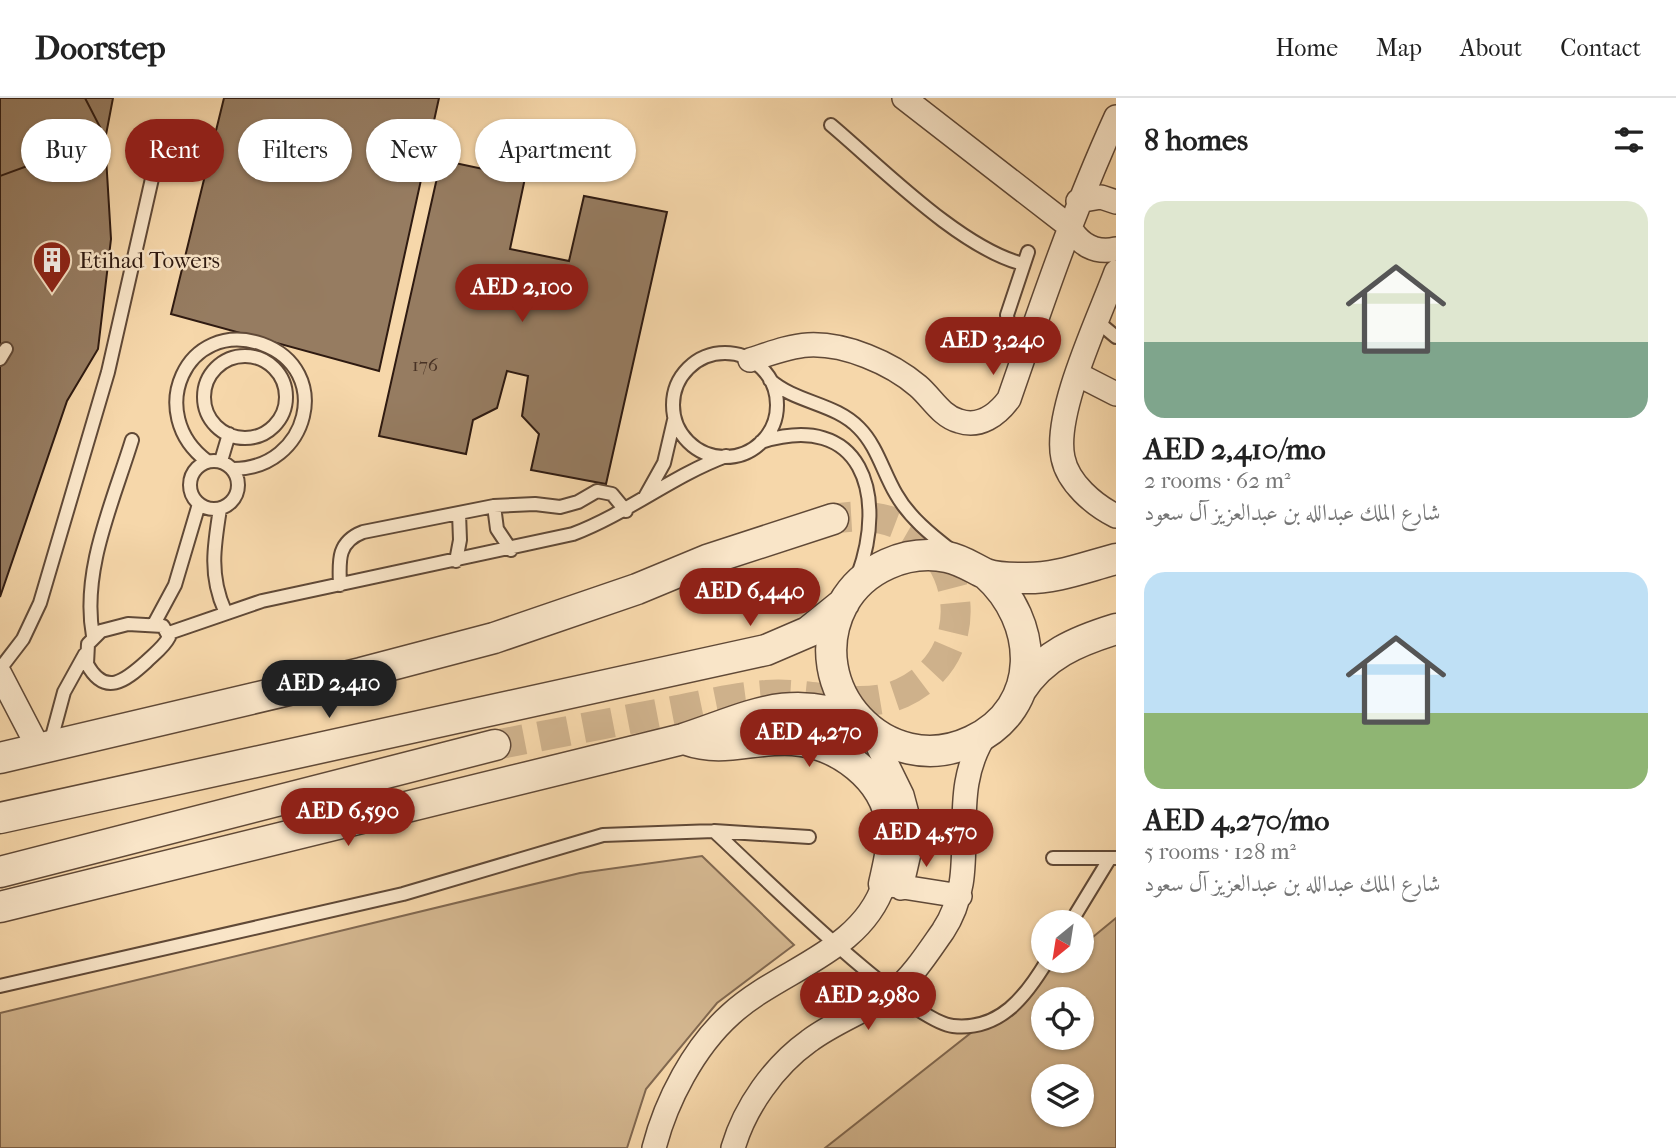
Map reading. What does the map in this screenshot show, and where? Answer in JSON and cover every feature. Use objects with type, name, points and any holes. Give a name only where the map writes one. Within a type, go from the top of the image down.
[{"type":"street","points":[[904,98],[1069,226],[1074,235],[1089,247],[1108,251],[1116,249]]},
{"type":"street","points":[[750,360],[795,347],[838,348],[895,370],[931,398],[943,414],[960,422],[980,422],[997,414],[1009,398],[1024,348],[1078,201],[1116,117]]},
{"type":"street","points":[[1078,201],[1101,197],[1116,202]]},
{"type":"street","points":[[1116,272],[1077,373],[1064,430],[1063,458],[1074,483],[1094,502],[1116,516]]},
{"type":"street","points":[[1077,373],[1116,394]]},
{"type":"street","points":[[0,758],[361,673],[494,638],[590,606],[707,560],[833,519]]},
{"type":"street","points":[[0,818],[766,650],[808,632],[879,568],[895,561],[930,555],[1006,577],[1046,577],[1116,559]]},
{"type":"street","points":[[976,568],[1012,601],[1026,638],[1026,666],[1018,694]]},
{"type":"street","points":[[654,1148],[678,1086],[703,1046],[730,1014],[765,988],[838,945],[893,886],[913,836],[902,795],[865,727],[840,695],[831,664],[833,632],[848,597]]},
{"type":"street","points":[[733,1148],[758,1093],[781,1065],[809,1041],[894,992],[944,929],[960,896],[965,784],[976,748],[987,732],[1010,708],[1028,679],[1054,654],[1116,629]]},
{"type":"street","points":[[0,672],[44,747]]},
{"type":"street","points":[[0,907],[683,739],[765,711],[789,706],[836,712],[903,747],[929,750],[955,747],[987,732]]},
{"type":"street","points":[[683,739],[721,747],[793,740],[821,745],[845,757],[875,786],[888,812],[893,886]]},
{"type":"street","points":[[0,872],[495,746]]},
{"type":"street","points":[[893,886],[960,896]]},
{"type":"lane","points":[[831,125],[967,239],[993,254],[1025,258],[1007,323],[1013,337],[1024,348]]},
{"type":"lane","points":[[0,672],[23,639],[40,603],[108,372],[150,182]]},
{"type":"lane","points":[[1098,322],[1116,337]]},
{"type":"lane","points":[[154,624],[175,585],[199,504],[190,486],[192,475],[207,461],[221,461],[233,469],[247,469],[271,462],[291,445],[303,421],[304,395],[295,371],[277,352],[253,342],[227,341],[214,345],[193,360],[179,381],[176,420],[188,443],[207,461]]},
{"type":"lane","points":[[640,503],[664,463],[674,416],[674,393],[685,371],[704,357],[727,353],[750,360],[769,379],[791,395],[833,411],[858,427],[868,439],[897,495],[911,513],[976,568]]},
{"type":"lane","points":[[239,356],[262,360],[279,375],[284,385],[285,408],[272,428],[262,434],[240,437],[229,434],[211,419],[206,409],[204,397],[210,375],[218,366],[239,356]]},
{"type":"lane","points":[[761,442],[772,426],[777,407],[769,379]]},
{"type":"lane","points":[[674,416],[678,427],[693,446],[715,455],[739,454],[761,442],[792,435],[823,438],[843,446],[856,463],[868,491],[872,517],[865,555],[848,597]]},
{"type":"lane","points":[[221,461],[229,434]]},
{"type":"lane","points":[[44,747],[64,692],[93,636],[90,619],[91,583],[132,440]]},
{"type":"lane","points":[[85,654],[91,673],[108,683],[118,683],[127,680],[164,645],[169,633],[225,611],[511,550],[573,534],[626,511],[687,473],[726,456]]},
{"type":"lane","points":[[225,611],[216,590],[213,566],[220,509],[235,497],[239,488],[233,469]]},
{"type":"lane","points":[[340,585],[340,551],[353,536],[494,506],[535,503],[560,507],[605,491],[612,494],[626,511]]},
{"type":"lane","points":[[199,504],[220,509]]},
{"type":"lane","points":[[494,506],[498,528],[511,550]]},
{"type":"lane","points":[[456,561],[460,540],[459,513]]},
{"type":"lane","points":[[93,636],[114,626],[154,624],[163,626],[169,633]]},
{"type":"lane","points":[[0,986],[403,894],[603,835],[714,831],[808,837]]},
{"type":"lane","points":[[714,831],[838,945],[924,1016],[951,1026],[977,1025],[1000,1017],[1023,1000],[1040,973]]},
{"type":"lane","points":[[1053,858],[1113,858]]},
{"type":"lane","points":[[1079,910],[1113,858]]},
{"type":"shaded area","points":[[702,856],[794,945],[717,1003],[646,1089],[627,1148],[0,1148],[0,1013],[580,873]]},
{"type":"shaded area","points":[[1116,918],[1116,1148],[825,1148],[1047,973],[1094,973],[1094,936]]},
{"type":"building","points":[[0,98],[85,98],[96,119],[21,119],[21,168],[0,176]]},
{"type":"building","name":"Etihad Towers","points":[[0,98],[113,98],[109,119],[21,119],[21,182],[108,182],[111,239],[98,349],[67,401],[0,597]]},
{"type":"building","points":[[224,98],[439,98],[434,119],[366,119],[366,182],[421,182],[379,371],[171,314],[203,182],[224,182],[224,119],[219,119]]},
{"type":"building","points":[[461,164],[475,167],[475,182],[524,182],[510,249],[569,261],[584,196],[667,212],[606,484],[531,470],[539,434],[522,416],[528,376],[507,371],[497,408],[473,420],[466,454],[379,436],[436,182],[461,182]]},
{"type":"tunnel","points":[[495,745],[754,696],[783,695],[869,701],[902,693],[932,672],[950,643],[956,612],[950,580],[935,552],[909,530],[875,518],[833,519]]},
{"type":"place","name":"Etihad Towers","points":[[52,294]]}]
